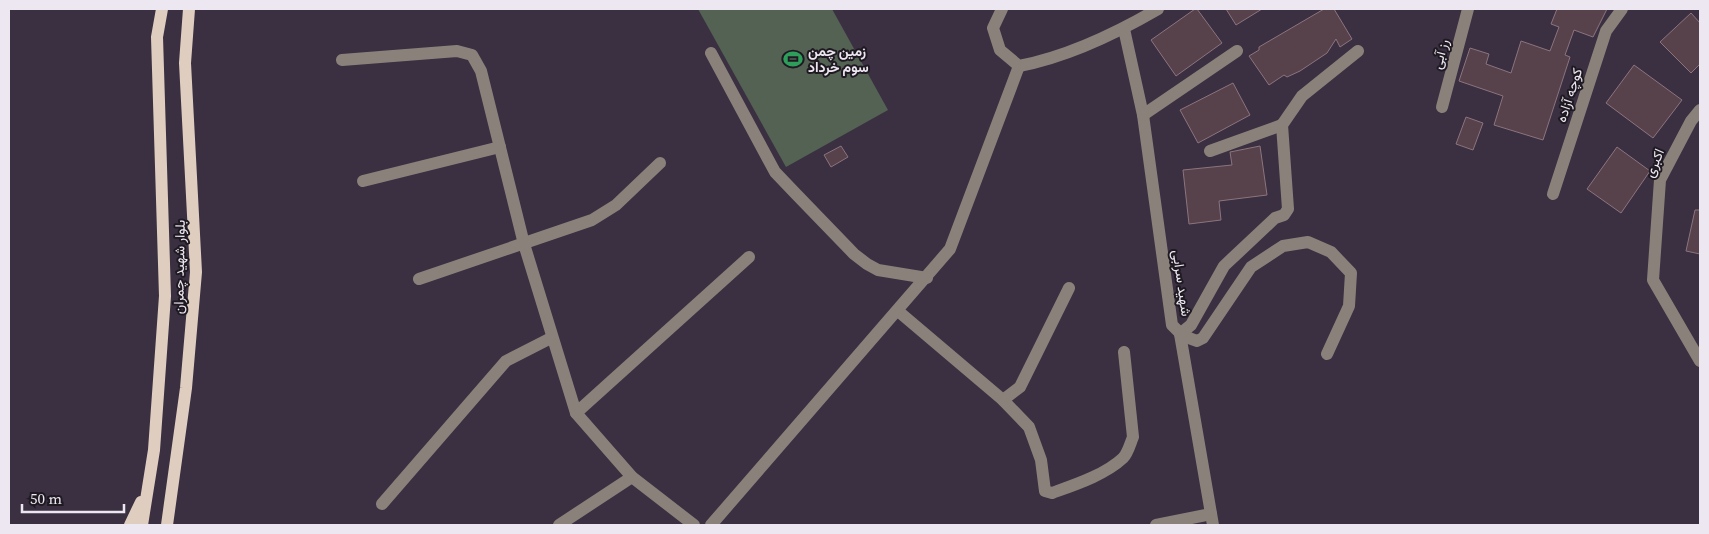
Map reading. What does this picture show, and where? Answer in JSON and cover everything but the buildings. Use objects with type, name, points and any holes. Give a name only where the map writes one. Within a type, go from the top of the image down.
[{"type":"main road","name":"بلوار شهید چمران","points":[[142,525],[155,441],[165,296],[157,37],[162,9]]},
{"type":"main road","name":"بلوار شهید چمران","points":[[167,525],[186,388],[196,272],[185,63],[189,9]]},
{"type":"main road","points":[[130,525],[148,484]]},
{"type":"street","points":[[1002,9],[993,28],[1000,50],[1019,66]]},
{"type":"street","points":[[1019,66],[1041,62],[1124,29],[1158,9]]},
{"type":"street","name":"رز آبی","points":[[1442,107],[1468,9]]},
{"type":"street","name":"کوچه آزاده","points":[[1553,194],[1606,32],[1622,9]]},
{"type":"street","name":"شهید سرابی","points":[[1124,29],[1143,115],[1172,325],[1180,334],[1191,325],[1224,266],[1275,218],[1284,215],[1288,209],[1282,125]]},
{"type":"street","points":[[342,60],[457,50],[472,55],[481,71],[524,244],[551,338],[576,413],[632,477],[694,525]]},
{"type":"street","points":[[1143,115],[1237,51]]},
{"type":"street","points":[[1210,151],[1282,125],[1302,96],[1358,51]]},
{"type":"street","points":[[711,53],[775,172],[866,264],[878,270],[927,278]]},
{"type":"street","points":[[711,525],[927,278],[950,249],[1019,66]]},
{"type":"street","name":"اکبری","points":[[1700,110],[1690,121],[1660,180],[1654,235],[1653,280],[1700,361]]},
{"type":"street","points":[[363,181],[500,147]]},
{"type":"street","points":[[419,279],[592,220],[616,205],[660,164]]},
{"type":"street","points":[[1180,334],[1197,341],[1203,338],[1251,267],[1283,246],[1308,242],[1331,252],[1352,273],[1348,306],[1326,354]]},
{"type":"street","points":[[576,413],[749,257]]},
{"type":"street","points":[[1003,400],[1020,387],[1069,288]]},
{"type":"street","points":[[898,311],[1003,400],[1029,427],[1041,460],[1045,491],[1052,493],[1105,470],[1123,458],[1128,449],[1133,437],[1124,352]]},
{"type":"street","points":[[1156,525],[1212,520],[1180,334]]},
{"type":"street","points":[[382,504],[506,362],[551,338]]},
{"type":"street","points":[[559,525],[632,477]]},
{"type":"green space","name":"زمین چمن سوم خرداد","points":[[698,9],[832,9],[888,110],[786,167]]},
{"type":"place","name":"زمین چمن سوم خرداد","points":[[793,59]]}]
